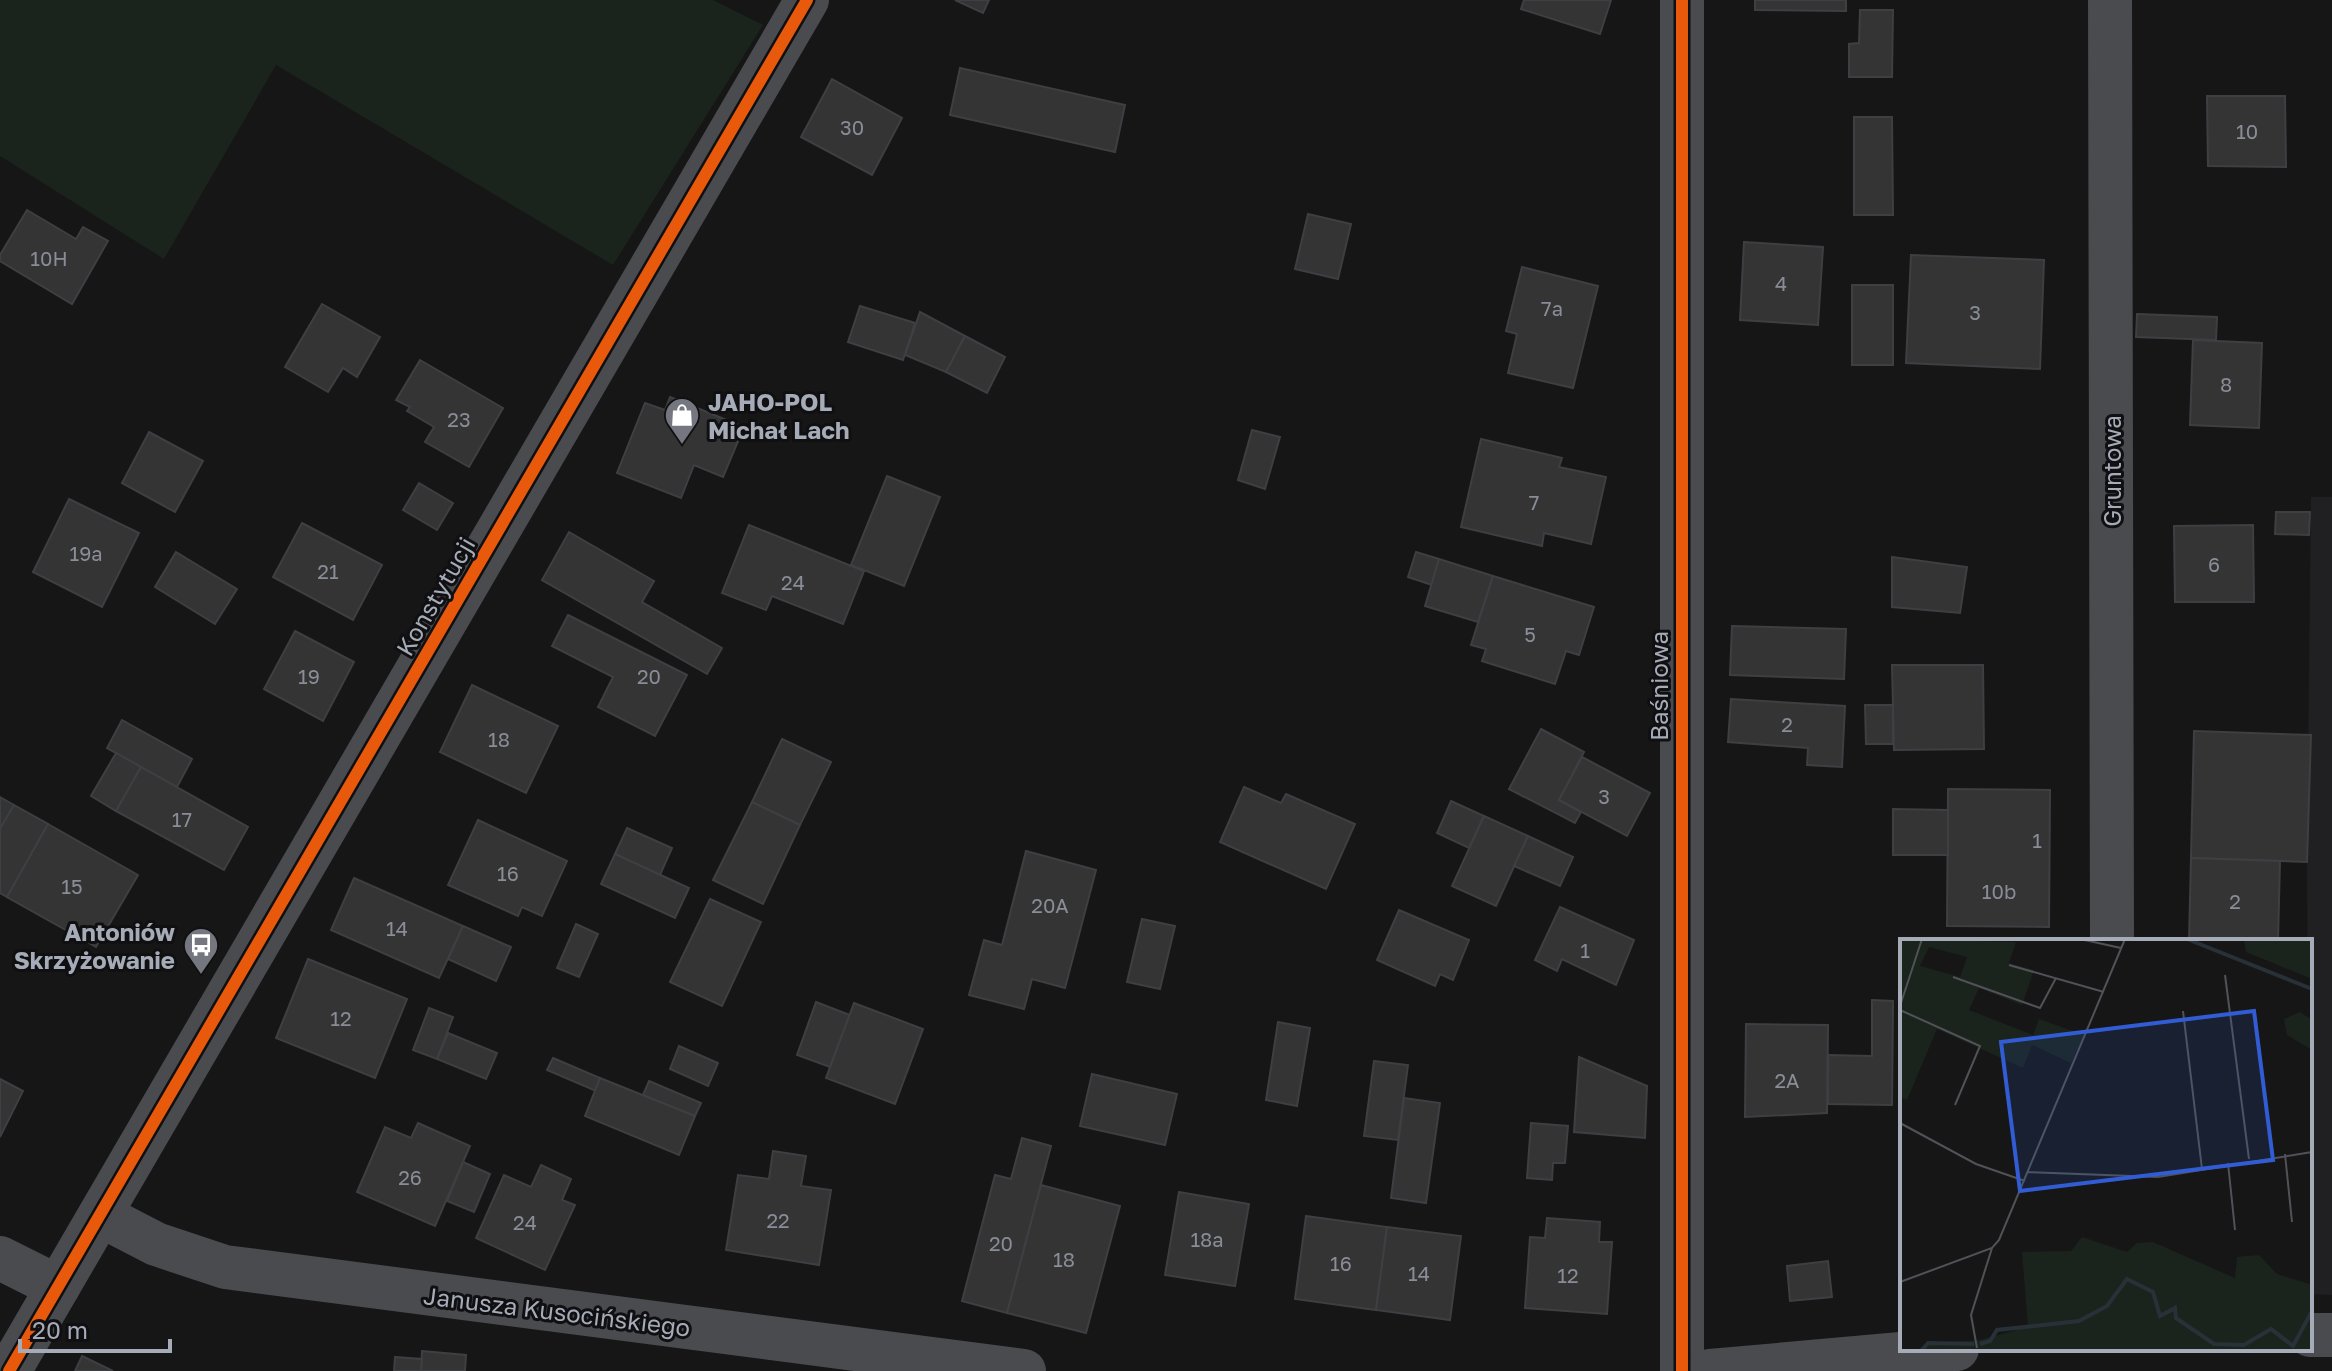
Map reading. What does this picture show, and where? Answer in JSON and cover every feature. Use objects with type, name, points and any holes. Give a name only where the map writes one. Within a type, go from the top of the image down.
[{"type":"street","name":"Konstytucji","points":[[9,1371],[807,0]]},
{"type":"street","name":"Baśniowa","points":[[1682,0],[1682,1371]]},
{"type":"street","name":"Gruntowa","points":[[2110,0],[2112,939]]},
{"type":"street","name":"Janusza Kusocińskiego","points":[[100,1215],[156,1244],[225,1267],[1024,1371]]},
{"type":"street","points":[[0,1258],[58,1287]]},
{"type":"street","points":[[1710,1371],[1937,1357]]},
{"type":"shaded area","points":[[0,0],[713,0],[763,25],[613,265],[276,65],[164,259],[0,156]]},
{"type":"shaded area","points":[[2311,497],[2332,497],[2332,1295],[2312,1294],[2312,939],[2308,939]]},
{"type":"building","points":[[955,0],[989,0],[983,13]]},
{"type":"building","points":[[1524,0],[1611,0],[1600,34],[1521,9]]},
{"type":"building","points":[[1755,0],[1846,0],[1846,11],[1755,10]]},
{"type":"building","points":[[1860,10],[1893,10],[1892,77],[1849,77],[1849,44],[1859,43]]},
{"type":"building","points":[[960,68],[1125,105],[1115,152],[950,115]]},
{"type":"building","points":[[832,79],[902,118],[872,175],[801,137]]},
{"type":"building","points":[[2207,96],[2285,96],[2286,167],[2208,166]]},
{"type":"building","points":[[1854,117],[1892,117],[1893,215],[1854,215]]},
{"type":"building","points":[[27,210],[76,239],[83,227],[108,241],[72,304],[0,261],[0,255]]},
{"type":"building","points":[[1308,214],[1351,224],[1338,279],[1295,269]]},
{"type":"building","points":[[1744,242],[1823,247],[1818,325],[1740,320]]},
{"type":"building","points":[[1911,255],[2044,260],[2040,369],[1906,363]]},
{"type":"building","points":[[1522,267],[1598,286],[1573,388],[1508,373],[1517,334],[1506,331]]},
{"type":"building","points":[[1852,285],[1893,285],[1893,365],[1852,365]]},
{"type":"building","points":[[322,304],[380,337],[357,377],[343,368],[328,392],[285,367]]},
{"type":"building","points":[[860,306],[915,323],[903,360],[848,342]]},
{"type":"building","points":[[920,312],[965,336],[946,372],[905,355]]},
{"type":"building","points":[[2137,314],[2217,317],[2216,340],[2136,337]]},
{"type":"building","points":[[965,336],[1005,357],[987,393],[946,372]]},
{"type":"building","points":[[2193,340],[2262,343],[2259,428],[2190,425]]},
{"type":"building","points":[[420,360],[503,408],[469,467],[425,442],[434,427],[407,411],[410,407],[396,400]]},
{"type":"building","name":"JAHO-POL Michał Lach","points":[[670,397],[744,427],[723,477],[694,465],[681,498],[617,473],[645,403],[665,410]]},
{"type":"building","points":[[1252,430],[1280,437],[1265,489],[1238,480]]},
{"type":"building","points":[[149,432],[203,461],[175,512],[122,483]]},
{"type":"building","points":[[1481,439],[1562,458],[1559,467],[1606,477],[1591,544],[1544,533],[1542,546],[1461,527]]},
{"type":"building","points":[[887,476],[940,497],[904,586],[851,565]]},
{"type":"building","points":[[419,483],[453,503],[437,530],[403,510]]},
{"type":"building","points":[[69,499],[139,533],[102,607],[33,572]]},
{"type":"building","points":[[2276,512],[2310,512],[2309,535],[2275,534]]},
{"type":"building","points":[[302,523],[382,565],[353,620],[273,577]]},
{"type":"building","points":[[749,525],[864,571],[843,624],[772,596],[766,610],[722,593]]},
{"type":"building","points":[[2253,525],[2254,602],[2175,602],[2174,526]]},
{"type":"building","points":[[569,532],[654,581],[642,602],[722,648],[707,674],[542,580]]},
{"type":"building","points":[[176,552],[237,589],[215,624],[155,587]]},
{"type":"building","points":[[1416,552],[1439,559],[1432,585],[1408,577]]},
{"type":"building","points":[[1892,557],[1967,567],[1960,613],[1892,607]]},
{"type":"building","points":[[1439,559],[1493,576],[1478,622],[1425,606]]},
{"type":"building","points":[[1493,576],[1594,607],[1579,655],[1566,651],[1555,684],[1482,661],[1486,649],[1471,645]]},
{"type":"building","points":[[568,615],[687,675],[655,736],[598,707],[613,677],[552,646]]},
{"type":"building","points":[[1732,626],[1846,629],[1844,679],[1730,675]]},
{"type":"building","points":[[295,631],[354,662],[323,721],[264,689]]},
{"type":"building","points":[[1892,665],[1983,665],[1984,749],[1894,750]]},
{"type":"building","points":[[472,685],[558,726],[526,793],[440,752]]},
{"type":"building","points":[[1731,699],[1845,706],[1842,767],[1807,765],[1808,748],[1728,742]]},
{"type":"building","points":[[1865,705],[1893,705],[1893,744],[1866,744]]},
{"type":"building","points":[[122,720],[192,759],[177,787],[107,748]]},
{"type":"building","points":[[1541,729],[1584,752],[1559,800],[1581,812],[1575,823],[1509,789]]},
{"type":"building","points":[[2194,731],[2311,735],[2307,862],[2191,858]]},
{"type":"building","points":[[782,739],[831,762],[800,825],[752,802]]},
{"type":"building","points":[[116,753],[141,767],[116,811],[91,796]]},
{"type":"building","points":[[1582,757],[1650,793],[1627,836],[1559,800]]},
{"type":"building","points":[[141,767],[248,827],[224,870],[116,811]]},
{"type":"building","points":[[1244,787],[1281,803],[1286,794],[1355,824],[1326,889],[1220,842]]},
{"type":"building","points":[[1948,789],[2050,790],[2049,927],[1947,926]]},
{"type":"building","points":[[0,797],[14,805],[0,829]]},
{"type":"building","points":[[1451,801],[1484,816],[1469,848],[1437,833]]},
{"type":"building","points":[[752,802],[800,825],[763,904],[713,880]]},
{"type":"building","points":[[14,805],[48,824],[7,897],[0,893],[0,829]]},
{"type":"building","points":[[1893,809],[1948,810],[1948,855],[1893,855]]},
{"type":"building","points":[[1484,816],[1528,836],[1496,906],[1452,886]]},
{"type":"building","points":[[478,820],[567,861],[542,916],[522,907],[518,916],[448,885]]},
{"type":"building","points":[[48,824],[138,875],[96,947],[7,897]]},
{"type":"building","points":[[627,828],[672,848],[660,875],[615,854]]},
{"type":"building","points":[[1528,836],[1573,857],[1560,886],[1514,866]]},
{"type":"building","points":[[1026,851],[1096,870],[1065,988],[1032,979],[1024,1009],[969,995],[984,940],[1002,945]]},
{"type":"building","points":[[615,854],[689,888],[675,918],[601,884]]},
{"type":"building","points":[[2191,858],[2280,861],[2278,939],[2189,939]]},
{"type":"building","points":[[354,878],[463,926],[439,978],[331,930]]},
{"type":"building","points":[[710,899],[761,922],[722,1006],[670,982]]},
{"type":"building","points":[[1560,907],[1634,940],[1616,985],[1562,959],[1557,971],[1535,960]]},
{"type":"building","points":[[1399,910],[1469,940],[1453,980],[1440,974],[1435,986],[1377,960]]},
{"type":"building","points":[[1142,919],[1175,926],[1160,989],[1127,982]]},
{"type":"building","points":[[576,924],[598,934],[579,977],[557,968]]},
{"type":"building","points":[[463,926],[511,947],[496,981],[448,959]]},
{"type":"building","points":[[308,959],[407,999],[375,1078],[276,1038]]},
{"type":"building","points":[[1872,1000],[1893,1001],[1892,1105],[1828,1104],[1828,1055],[1872,1056]]},
{"type":"building","points":[[816,1002],[850,1015],[830,1067],[797,1055]]},
{"type":"building","points":[[854,1003],[923,1029],[895,1104],[826,1078]]},
{"type":"building","points":[[429,1008],[453,1017],[437,1059],[413,1050]]},
{"type":"building","points":[[1278,1022],[1310,1028],[1297,1106],[1266,1100]]},
{"type":"building","points":[[1746,1024],[1828,1025],[1827,1113],[1745,1117]]},
{"type":"building","points":[[448,1033],[497,1053],[486,1079],[437,1059]]},
{"type":"building","points":[[679,1046],[718,1063],[708,1086],[670,1069]]},
{"type":"building","points":[[1579,1057],[1647,1086],[1645,1138],[1574,1132]]},
{"type":"building","points":[[553,1058],[600,1078],[596,1091],[547,1070]]},
{"type":"building","points":[[1374,1061],[1408,1065],[1398,1140],[1364,1136]]},
{"type":"building","points":[[1092,1074],[1177,1094],[1165,1145],[1080,1126]]},
{"type":"building","points":[[600,1078],[695,1116],[679,1155],[585,1116]]},
{"type":"building","points":[[0,1079],[23,1091],[0,1137]]},
{"type":"building","points":[[649,1081],[701,1103],[695,1116],[643,1095]]},
{"type":"building","points":[[1404,1098],[1440,1103],[1426,1203],[1391,1198]]},
{"type":"building","points":[[418,1123],[470,1146],[435,1226],[357,1192],[385,1127],[411,1138]]},
{"type":"building","points":[[1531,1123],[1568,1126],[1565,1163],[1553,1163],[1552,1180],[1527,1178]]},
{"type":"building","points":[[1022,1138],[1051,1146],[1007,1313],[962,1301],[995,1175],[1011,1179]]},
{"type":"building","points":[[773,1151],[806,1156],[801,1186],[831,1190],[819,1265],[726,1250],[738,1175],[769,1179]]},
{"type":"building","points":[[463,1162],[490,1174],[474,1212],[447,1201]]},
{"type":"building","points":[[541,1165],[571,1179],[562,1200],[575,1205],[545,1270],[476,1238],[504,1175],[531,1187]]},
{"type":"building","points":[[1041,1185],[1120,1206],[1086,1333],[1007,1313]]},
{"type":"building","points":[[1179,1192],[1249,1204],[1235,1286],[1165,1275]]},
{"type":"building","points":[[1306,1216],[1387,1227],[1376,1310],[1295,1299]]},
{"type":"building","points":[[1547,1218],[1600,1222],[1599,1242],[1612,1242],[1607,1314],[1525,1308],[1530,1237],[1545,1238]]},
{"type":"building","points":[[1387,1227],[1461,1236],[1450,1320],[1376,1310]]},
{"type":"building","points":[[1828,1261],[1832,1297],[1790,1301],[1787,1266]]},
{"type":"building","points":[[422,1351],[466,1355],[465,1371],[421,1371]]},
{"type":"building","points":[[82,1356],[113,1371],[75,1371]]},
{"type":"building","points":[[395,1357],[422,1359],[421,1371],[394,1371]]},
{"type":"cycle path","points":[[9,1371],[807,0]]},
{"type":"cycle path","points":[[1682,0],[1682,1371]]},
{"type":"place","name":"JAHO-POL Michał Lach","points":[[682,446]]},
{"type":"place","name":"Antoniów Skrzyżowanie","points":[[201,976]]}]
